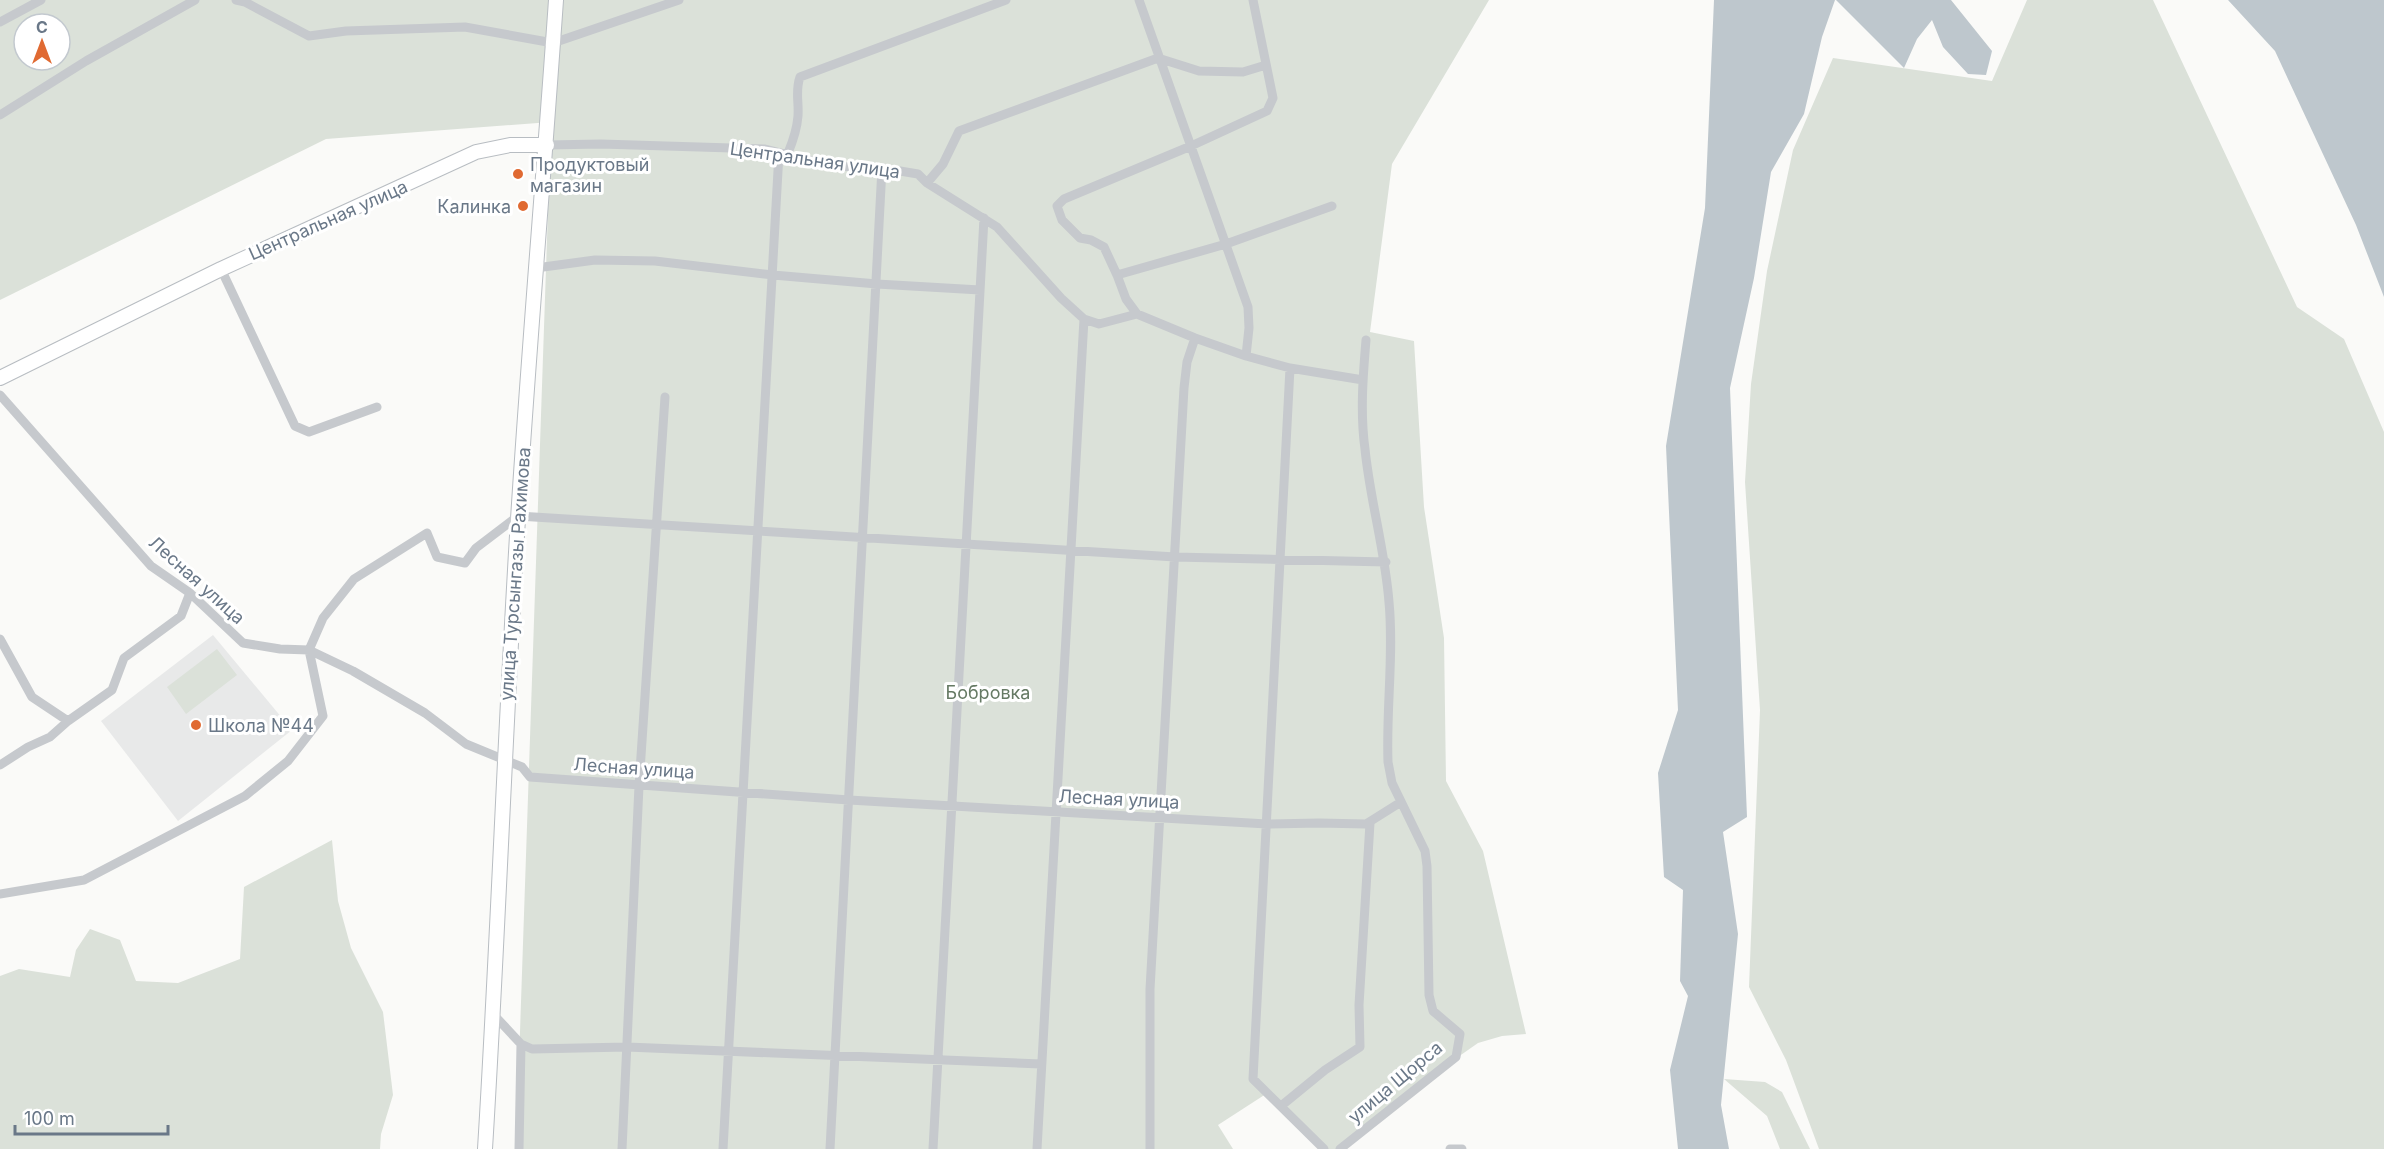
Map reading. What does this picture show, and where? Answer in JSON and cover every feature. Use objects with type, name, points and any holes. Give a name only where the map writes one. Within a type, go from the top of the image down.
[{"type":"street","points":[[0,22],[41,0]]},
{"type":"street","points":[[0,116],[86,62],[195,0]]},
{"type":"street","points":[[236,0],[245,2],[309,36],[346,31],[465,27],[553,43],[679,0]]},
{"type":"street","name":"улица Турсынгазы Рахимова","points":[[485,1149],[494,1014],[502,860],[504,759],[518,516],[556,0]]},
{"type":"street","points":[[723,1149],[773,275],[783,153],[795,136],[798,114],[796,89],[800,77],[1006,0]]},
{"type":"street","points":[[1139,0],[1248,307],[1249,328],[1246,356]]},
{"type":"street","points":[[1253,0],[1273,98],[1267,111],[1191,146],[1064,199],[1057,206],[1062,220],[1080,238],[1104,247],[1118,275],[1126,299],[1137,314],[1246,356],[1290,368],[1363,380]]},
{"type":"street","points":[[927,183],[943,164],[959,130],[1158,58],[1198,71],[1243,72],[1266,65]]},
{"type":"street","name":"Центральная улица","points":[[0,378],[221,268],[476,152],[510,145],[666,145],[765,149],[833,166],[882,168],[918,174],[927,183],[997,227],[1061,298],[1084,319]]},
{"type":"street","points":[[830,1149],[882,168]]},
{"type":"street","points":[[1118,275],[1226,244],[1332,206]]},
{"type":"street","points":[[933,1149],[984,218]]},
{"type":"street","points":[[536,268],[595,260],[656,261],[773,275],[980,290]]},
{"type":"street","points":[[221,268],[295,426],[309,432],[377,407]]},
{"type":"street","points":[[1037,1149],[1084,319],[1099,324],[1137,314]]},
{"type":"street","points":[[1150,1149],[1150,989],[1184,388],[1187,362],[1195,338]]},
{"type":"street","points":[[1281,1106],[1325,1070],[1360,1047],[1359,1005],[1370,823],[1401,802],[1392,783],[1388,762],[1390,605],[1386,562],[1365,450],[1363,380],[1366,340]]},
{"type":"street","points":[[1290,368],[1253,1079],[1324,1149]]},
{"type":"street","name":"Лесная улица","points":[[0,395],[151,566],[190,593],[243,644],[309,650],[353,671],[425,713],[466,744],[522,767],[531,777],[849,800],[1267,825],[1370,823]]},
{"type":"street","points":[[622,1149],[639,786],[665,397]]},
{"type":"street","points":[[0,894],[84,880],[245,796],[288,761],[323,716],[309,650],[323,618],[354,579],[427,533],[437,557],[465,563],[476,548],[518,516],[1175,557],[1386,562]]},
{"type":"street","points":[[0,765],[28,747],[50,737],[68,721],[112,690],[124,658],[181,616],[190,593]]},
{"type":"street","points":[[0,639],[32,697],[68,721]]},
{"type":"street","name":"улица Щорса","points":[[1340,1149],[1456,1057],[1460,1034],[1433,1011],[1429,994],[1425,851],[1401,802]]},
{"type":"street","points":[[494,1014],[521,1044],[532,1049],[627,1047],[1041,1064]]},
{"type":"street","points":[[519,1149],[521,1044]]},
{"type":"street","points":[[1450,1149],[1462,1149]]},
{"type":"shaded area","points":[[1714,0],[1835,0],[1822,37],[1804,114],[1771,172],[1754,278],[1730,388],[1747,817],[1723,832],[1738,934],[1721,1105],[1729,1149],[1678,1149],[1670,1070],[1688,996],[1680,981],[1683,890],[1664,877],[1658,773],[1678,710],[1666,446],[1705,208]]},
{"type":"shaded area","points":[[1836,0],[1951,0],[1992,51],[1986,75],[1968,74],[1943,47],[1932,20],[1917,39],[1904,68]]},
{"type":"shaded area","points":[[2228,0],[2384,0],[2384,297],[2356,225],[2275,51]]},
{"type":"shaded area","name":"Школа №44","points":[[213,635],[292,730],[178,821],[101,721]]},
{"type":"green space","name":"Бобровка","points":[[0,0],[1489,0],[1392,164],[1370,332],[1414,341],[1424,507],[1444,638],[1446,781],[1483,851],[1526,1034],[1502,1036],[1478,1043],[1418,1085],[1337,1149],[1323,1149],[1269,1092],[1218,1125],[1233,1149],[516,1149],[551,122],[326,139],[0,300]]},
{"type":"green space","points":[[2027,0],[2153,0],[2297,307],[2344,339],[2384,432],[2384,1149],[1819,1149],[1786,1060],[1749,987],[1760,710],[1745,482],[1751,384],[1767,271],[1793,150],[1833,58],[1992,81]]},
{"type":"green space","points":[[217,649],[237,675],[186,714],[167,687]]},
{"type":"green space","points":[[332,840],[338,901],[351,948],[383,1012],[393,1095],[381,1134],[380,1149],[0,1149],[0,976],[19,969],[70,977],[76,950],[90,929],[120,940],[136,981],[178,983],[240,959],[244,887]]},
{"type":"green space","points":[[1724,1079],[1765,1082],[1782,1092],[1810,1149],[1780,1149],[1767,1116]]},
{"type":"place","name":"Продуктовый магазин","points":[[518,174]]},
{"type":"place","name":"Калинка","points":[[523,206]]},
{"type":"place","name":"Школа №44","points":[[196,725]]}]
